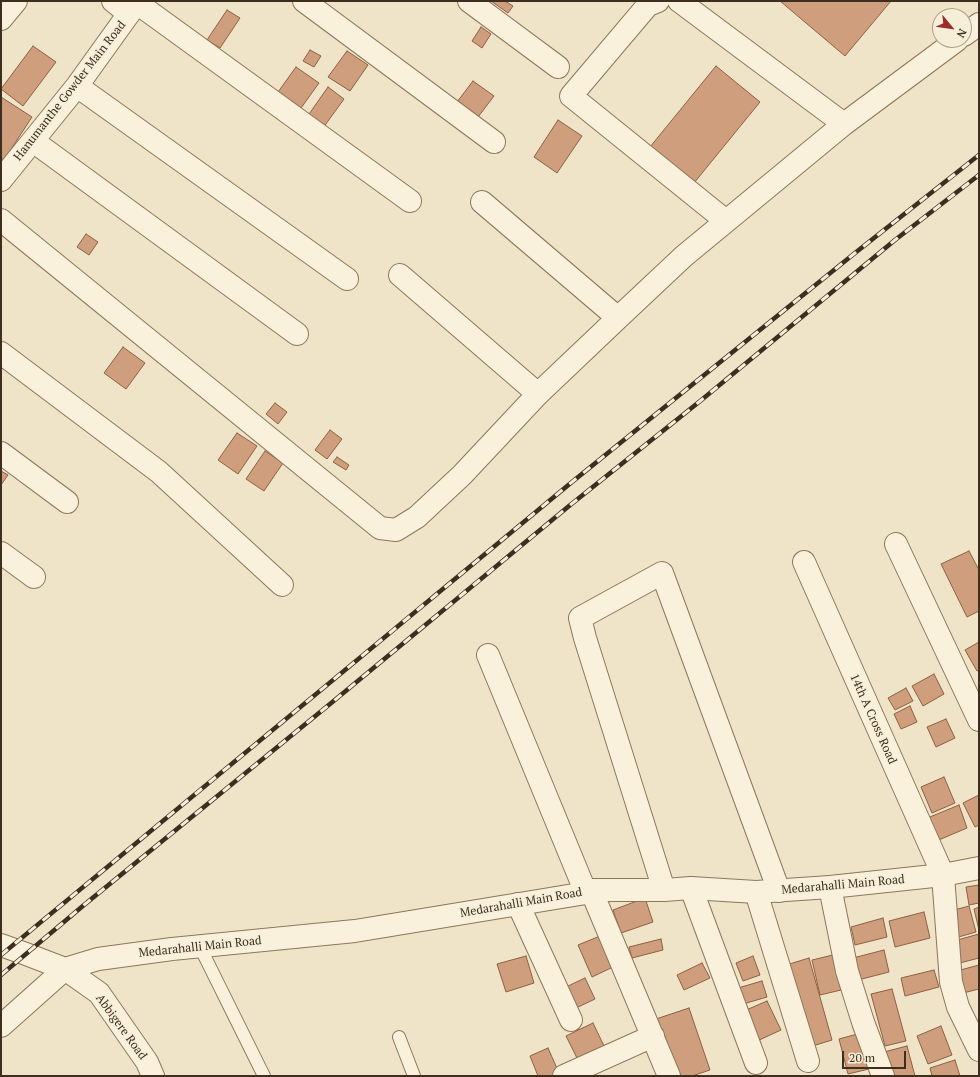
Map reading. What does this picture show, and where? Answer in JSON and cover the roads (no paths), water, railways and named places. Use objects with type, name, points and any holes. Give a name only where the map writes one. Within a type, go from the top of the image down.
[{"type":"street","points":[[1,19],[16,1]]},
{"type":"street","points":[[304,1],[494,142]]},
{"type":"street","points":[[469,1],[558,67]]},
{"type":"street","points":[[679,1],[844,124]]},
{"type":"street","points":[[650,2],[571,96],[726,221]]},
{"type":"street","points":[[129,5],[410,201]]},
{"type":"street","name":"Hanumanthe Gowder Main Road","points":[[1,180],[77,86],[129,5]]},
{"type":"street","points":[[1,220],[380,528],[396,530],[417,517],[462,475],[538,394],[684,256],[844,124],[946,48]]},
{"type":"street","points":[[77,86],[347,279]]},
{"type":"street","points":[[33,140],[297,334]]},
{"type":"street","points":[[482,202],[618,318]]},
{"type":"street","points":[[400,275],[538,394]]},
{"type":"street","points":[[1,353],[159,472],[282,585]]},
{"type":"street","points":[[1,453],[67,502]]},
{"type":"street","points":[[896,544],[979,720]]},
{"type":"street","points":[[1,553],[34,577]]},
{"type":"street","name":"14th A Cross Road","points":[[804,562],[943,875],[951,982],[958,1007],[979,1050]]},
{"type":"street","points":[[664,890],[580,618],[662,573],[779,891]]},
{"type":"street","points":[[488,655],[669,1076]]},
{"type":"street","name":"Medarahalli Main Road","points":[[65,969],[98,959],[172,949],[355,932],[589,892],[691,888],[756,892],[779,891],[943,875],[979,868]]},
{"type":"street","points":[[830,887],[848,971],[863,1022],[883,1076]]},
{"type":"street","points":[[691,888],[756,1063]]},
{"type":"street","points":[[756,892],[808,1061]]},
{"type":"street","points":[[518,904],[571,1020]]},
{"type":"street","name":"Abbigere Road","points":[[1,945],[65,969],[99,993],[147,1062],[153,1076]]},
{"type":"street","points":[[1,1026],[65,969]]},
{"type":"street","points":[[564,1076],[653,1036]]},
{"type":"lane","points":[[200,946],[264,1076]]},
{"type":"lane","points":[[399,1037],[414,1076]]},
{"type":"railway","points":[[1,955],[572,482],[855,253],[979,155]]},
{"type":"railway","points":[[1,975],[569,506],[699,402],[895,240],[979,175]]}]
